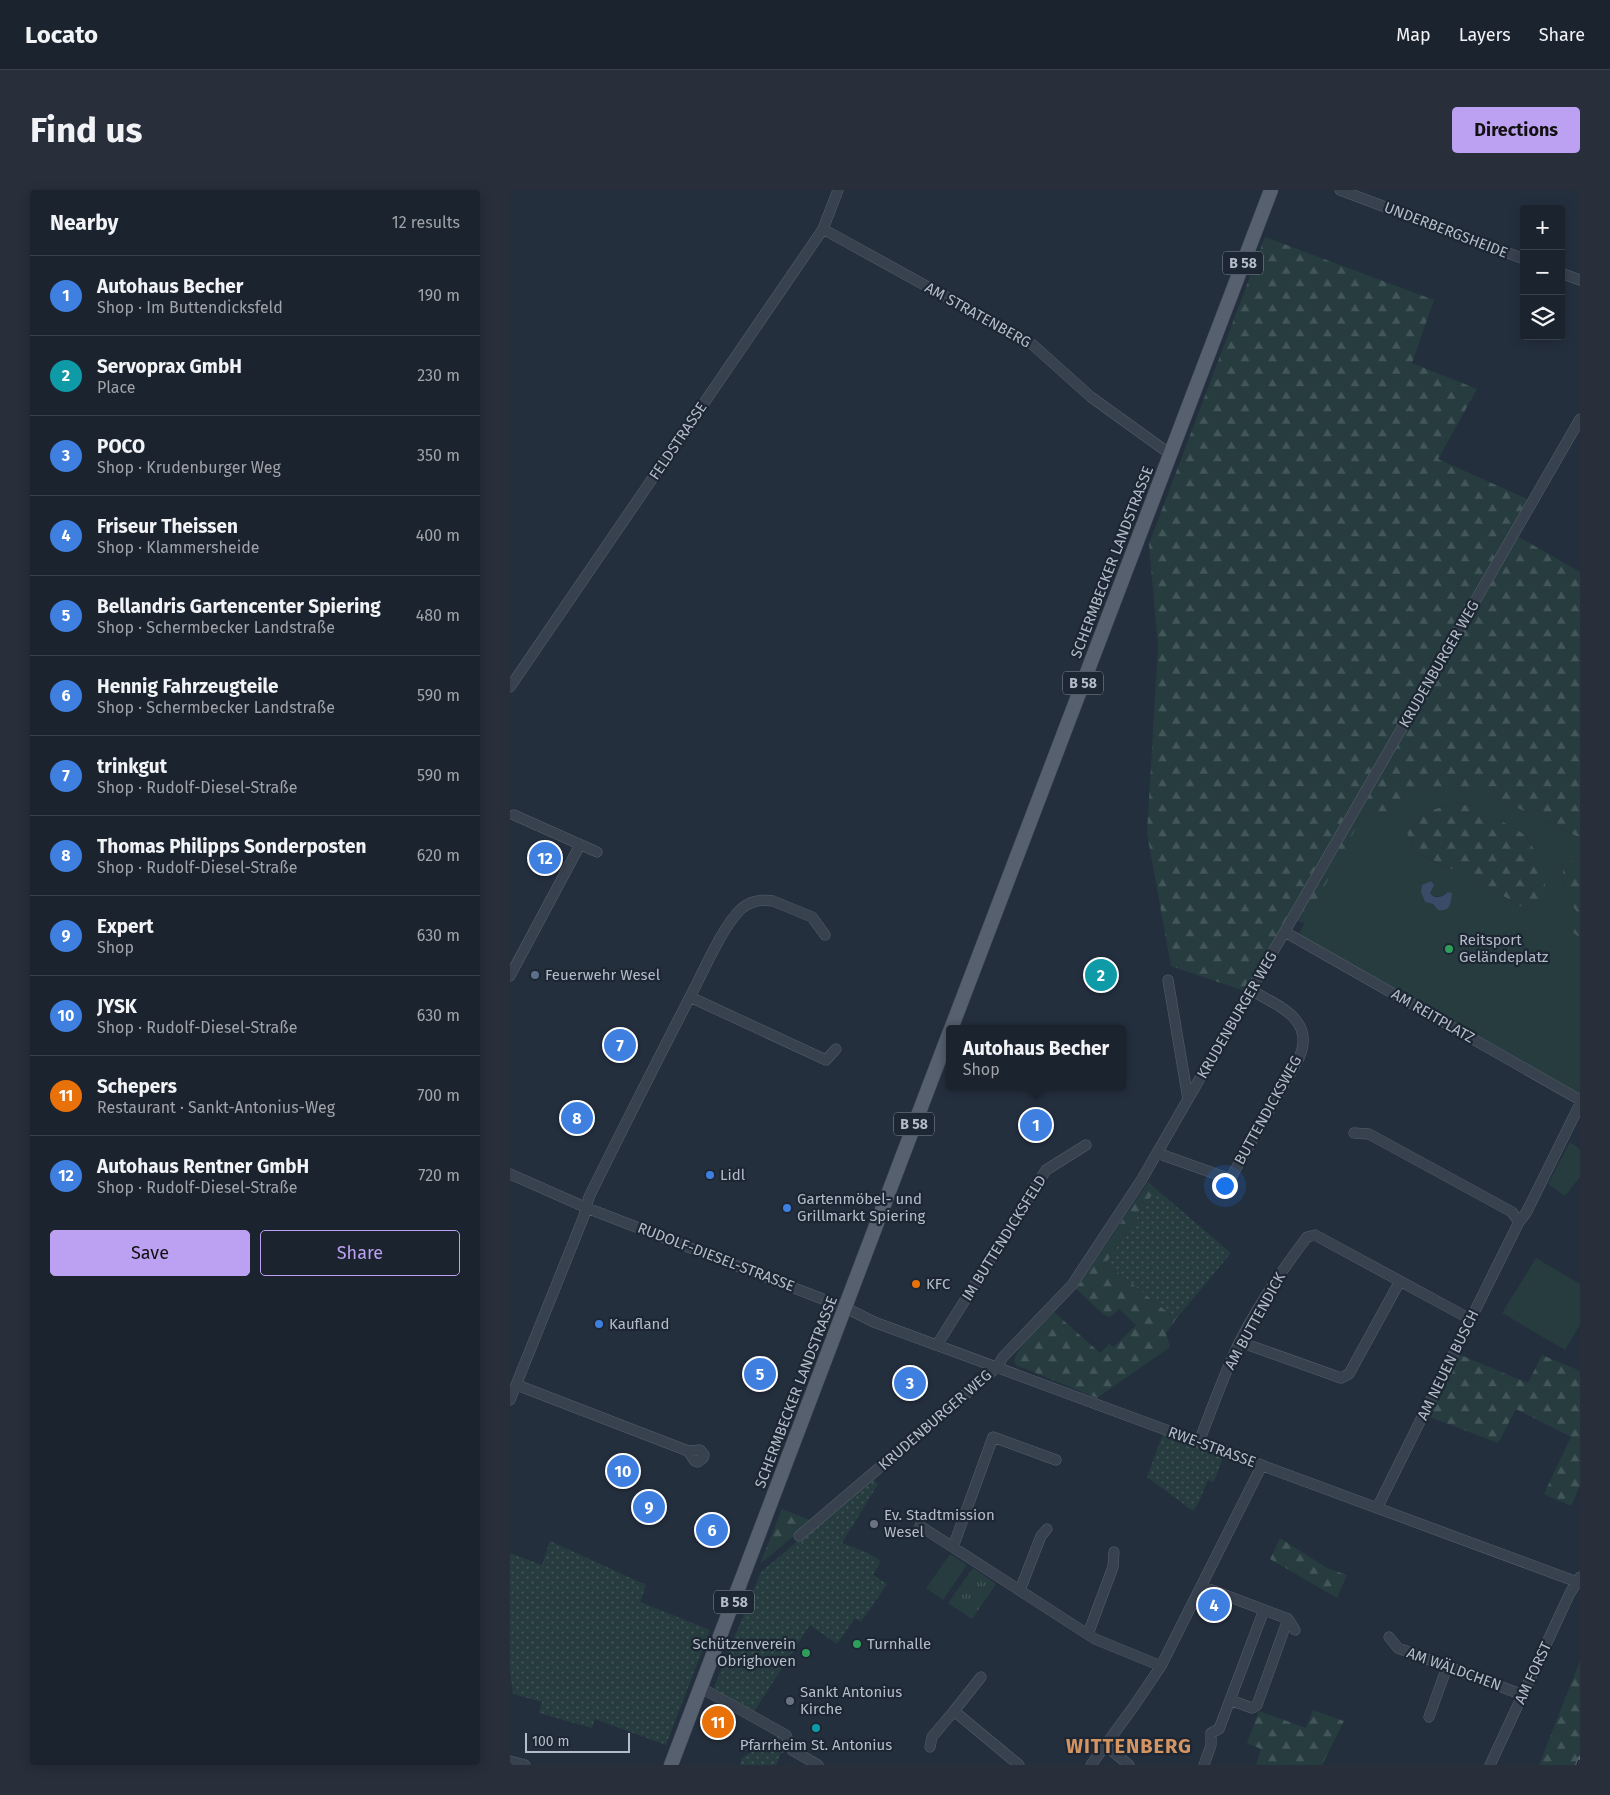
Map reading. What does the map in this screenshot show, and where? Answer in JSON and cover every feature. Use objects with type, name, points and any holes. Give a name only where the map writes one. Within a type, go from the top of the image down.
[{"type":"main road","name":"SCHERMBECKER LANDSTRASSE","points":[[952,1025],[1271,190]]},
{"type":"main road","name":"SCHERMBECKER LANDSTRASSE","points":[[671,1765],[946,1041]]},
{"type":"street","name":"FELDSTRASSE","points":[[510,687],[823,229],[838,190]]},
{"type":"street","name":"UNDERBERGSHEIDE","points":[[1340,190],[1520,258]]},
{"type":"street","name":"AM STRATENBERG","points":[[823,229],[1033,345],[1091,397],[1170,454]]},
{"type":"street","points":[[1565,274],[1580,280]]},
{"type":"street","name":"KRUDENBURGER WEG","points":[[799,1536],[997,1367],[1003,1357],[1072,1285],[1142,1179],[1580,419]]},
{"type":"street","points":[[514,815],[597,852]]},
{"type":"street","points":[[510,976],[580,845]]},
{"type":"street","points":[[510,1400],[587,1208],[589,1197],[645,1082],[717,945],[734,918],[747,905],[760,900],[773,901],[812,917],[825,935]]},
{"type":"street","name":"AM REITPLATZ","points":[[1285,932],[1580,1100]]},
{"type":"street","points":[[1168,980],[1188,1099]]},
{"type":"street","name":"BUTTENDICKSWEG","points":[[1157,1153],[1230,1179],[1299,1058],[1304,1039],[1297,1020],[1251,990]]},
{"type":"street","points":[[690,997],[826,1060],[836,1049]]},
{"type":"street","name":"AM NEUEN BUSCH","points":[[1377,1508],[1470,1319],[1519,1222],[1526,1213],[1580,1104]]},
{"type":"street","points":[[1354,1133],[1369,1134],[1512,1212],[1519,1222]]},
{"type":"street","name":"IM BUTTENDICKSFELD","points":[[937,1345],[1046,1170],[1086,1145]]},
{"type":"street","name":"RUDOLF-DIESEL-STRASSE","points":[[510,1174],[587,1208],[846,1308]]},
{"type":"street","name":"AM BUTTENDICK","points":[[1199,1442],[1220,1386],[1240,1342],[1263,1300],[1307,1237],[1315,1235],[1470,1319]]},
{"type":"street","points":[[1240,1342],[1341,1378],[1346,1377],[1400,1281]]},
{"type":"street","name":"RWE-STRASSE","points":[[846,1308],[874,1322],[1579,1581]]},
{"type":"street","points":[[517,1385],[688,1451]]},
{"type":"street","points":[[953,1547],[993,1437],[1056,1460]]},
{"type":"street","points":[[1092,1765],[1161,1666],[1262,1465]]},
{"type":"street","points":[[920,1526],[1088,1634],[1161,1666]]},
{"type":"street","points":[[1020,1590],[1041,1536],[1047,1530]]},
{"type":"street","points":[[1088,1634],[1113,1567],[1114,1552]]},
{"type":"street","name":"AM FORST","points":[[1490,1765],[1570,1593],[1579,1581]]},
{"type":"street","points":[[1201,1586],[1288,1619],[1295,1630]]},
{"type":"street","points":[[1204,1765],[1212,1745],[1211,1733],[1219,1729],[1264,1610]]},
{"type":"street","points":[[1230,1700],[1252,1708],[1257,1705],[1288,1619]]},
{"type":"street","name":"AM WÄLDCHEN","points":[[1390,1638],[1398,1648],[1523,1695]]},
{"type":"street","points":[[1429,1717],[1448,1667]]},
{"type":"street","points":[[930,1747],[932,1737],[981,1677]]},
{"type":"street","points":[[701,1688],[786,1735],[792,1750],[818,1765]]},
{"type":"street","points":[[954,1711],[1019,1765]]},
{"type":"street","points":[[1106,1746],[1129,1765]]},
{"type":"street","points":[[510,1761],[525,1765]]},
{"type":"green space","points":[[1265,237],[1434,300],[1412,363],[1477,389],[1438,459],[1536,503],[1517,536],[1580,572],[1580,838],[1473,787],[1429,787],[1382,821],[1366,811],[1305,924],[1294,919],[1247,992],[1171,966],[1147,833],[1158,647],[1149,544]]},
{"type":"green space","name":"Reitsport Geländeplatz","points":[[1429,787],[1473,787],[1580,838],[1580,863],[1563,858],[1563,873],[1565,892],[1576,911],[1568,929],[1580,938],[1580,1098],[1297,937],[1366,810],[1383,820]],"holes":[[[1455,803],[1478,807],[1524,834],[1545,865],[1545,906],[1527,910],[1474,879],[1417,853],[1406,832],[1428,811]],[[1422,890],[1438,896],[1448,892],[1436,907],[1425,902]]]},
{"type":"green space","points":[[1455,803],[1479,807],[1524,834],[1545,865],[1545,906],[1527,910],[1474,879],[1417,853],[1406,832],[1428,811]]},
{"type":"green space","points":[[1563,858],[1580,863],[1580,938],[1568,929],[1576,911],[1565,892]]},
{"type":"green space","points":[[1570,1142],[1580,1149],[1580,1177],[1565,1196],[1548,1184]]},
{"type":"green space","points":[[1148,1182],[1156,1189],[1106,1263],[1176,1319],[1166,1333],[1170,1347],[1097,1398],[1016,1365],[1014,1361],[1020,1348],[1054,1312],[1100,1353],[1109,1344],[1114,1347],[1136,1325],[1119,1309],[1110,1317],[1104,1315],[1076,1289]]},
{"type":"green space","points":[[1156,1189],[1231,1253],[1176,1319],[1106,1263]]},
{"type":"green space","points":[[1536,1258],[1580,1284],[1580,1325],[1565,1350],[1502,1313]]},
{"type":"green space","points":[[1458,1354],[1528,1383],[1542,1355],[1580,1371],[1580,1486],[1571,1506],[1544,1494],[1571,1437],[1516,1409],[1498,1443],[1427,1416]]},
{"type":"green space","points":[[1163,1434],[1223,1457],[1214,1482],[1208,1480],[1193,1511],[1147,1477]]},
{"type":"green space","points":[[872,1478],[878,1484],[842,1543],[868,1553],[881,1561],[873,1575],[887,1584],[861,1622],[855,1618],[837,1644],[810,1625],[753,1713],[713,1690],[761,1572]]},
{"type":"green space","points":[[782,1509],[812,1521],[760,1564]]},
{"type":"green space","points":[[1280,1538],[1327,1568],[1347,1575],[1337,1598],[1270,1559]]},
{"type":"green space","points":[[550,1541],[646,1585],[640,1602],[710,1630],[666,1745],[595,1719],[592,1728],[539,1713],[542,1702],[513,1694],[510,1671],[510,1553],[542,1565]]},
{"type":"green space","points":[[950,1554],[967,1565],[943,1600],[926,1588]]},
{"type":"green space","points":[[973,1568],[996,1584],[972,1619],[948,1603]]},
{"type":"green space","points":[[1580,1661],[1580,1765],[1539,1765]]},
{"type":"green space","points":[[1313,1710],[1344,1721],[1322,1765],[1256,1765],[1261,1749],[1247,1743],[1259,1711],[1306,1728]]},
{"type":"green space","points":[[778,1734],[785,1740],[780,1749],[785,1752],[781,1753],[776,1765],[740,1765],[742,1758]]},
{"type":"water","points":[[1431,881],[1434,885],[1430,893],[1432,895],[1437,897],[1448,892],[1452,893],[1450,904],[1445,910],[1438,910],[1433,904],[1425,902],[1421,892],[1422,885]]},
{"type":"railway","points":[[1577,1765],[1580,1758]]},
{"type":"place","name":"Autohaus Rentner GmbH","points":[[545,858]]},
{"type":"place","name":"Reitsport Geländeplatz","points":[[1449,949]]},
{"type":"place","name":"Feuerwehr Wesel","points":[[535,975]]},
{"type":"place","name":"Servoprax GmbH","points":[[1101,975]]},
{"type":"place","name":"trinkgut","points":[[620,1045]]},
{"type":"place","name":"Thomas Philipps Sonderposten","points":[[577,1118]]},
{"type":"place","name":"Autohaus Becher","points":[[1036,1125]]},
{"type":"place","name":"Lidl","points":[[710,1175]]},
{"type":"place","name":"Gartenmöbel- und Grillmarkt Spiering","points":[[787,1208]]},
{"type":"place","name":"KFC","points":[[916,1284]]},
{"type":"place","name":"Kaufland","points":[[599,1324]]},
{"type":"place","name":"Bellandris Gartencenter Spiering","points":[[760,1374]]},
{"type":"place","name":"POCO","points":[[910,1383]]},
{"type":"place","name":"JYSK","points":[[623,1471]]},
{"type":"place","name":"Expert","points":[[649,1507]]},
{"type":"place","name":"Ev. Stadtmission Wesel","points":[[874,1524]]},
{"type":"place","name":"Hennig Fahrzeugteile","points":[[712,1530]]},
{"type":"place","name":"Friseur Theissen","points":[[1214,1605]]},
{"type":"place","name":"Turnhalle","points":[[857,1644]]},
{"type":"place","name":"Schützenverein Obrighoven","points":[[806,1653]]},
{"type":"place","name":"Sankt Antonius Kirche","points":[[790,1701]]},
{"type":"place","name":"Schepers","points":[[718,1722]]},
{"type":"place","name":"Pfarrheim St. Antonius","points":[[816,1728]]},
{"type":"district","name":"WITTENBERG","points":[[1129,1746]]}]
